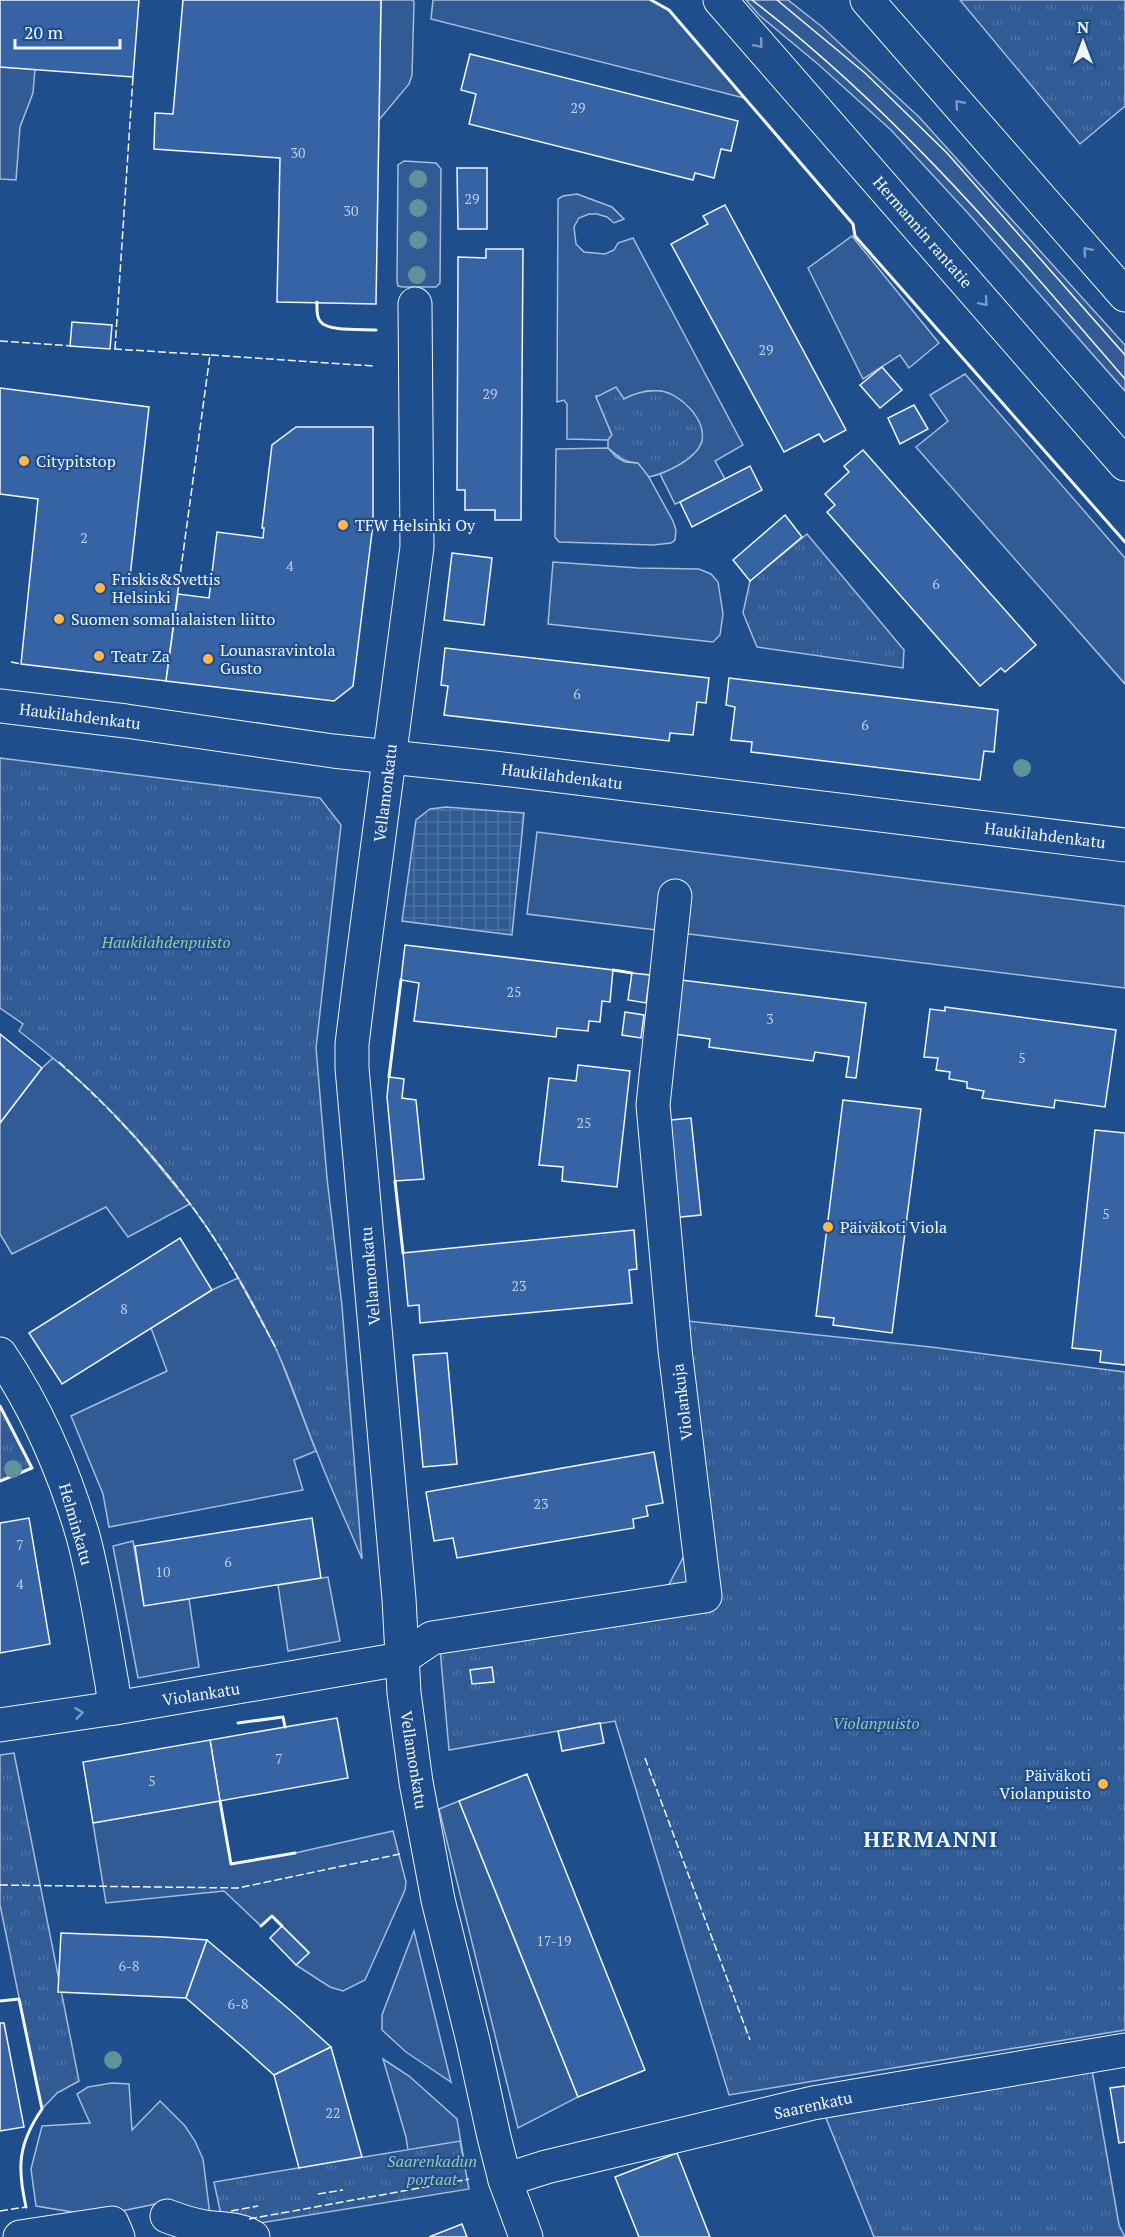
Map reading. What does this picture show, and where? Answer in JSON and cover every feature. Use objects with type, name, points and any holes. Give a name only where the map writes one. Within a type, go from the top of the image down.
[{"type":"street","name":"Hermannin rantatie","points":[[720,0],[1125,464]]},
{"type":"street","points":[[867,0],[1125,295]]},
{"type":"street","name":"Vellamonkatu","points":[[415,304],[417,547],[351,1044],[399,1599],[401,1659],[416,1782],[438,1900],[505,2180],[526,2237]]},
{"type":"street","name":"Haukilahdenkatu","points":[[0,706],[333,751],[1125,845]]},
{"type":"street","name":"Violankuja","points":[[401,1659],[432,1638],[705,1596],[675,1350],[653,1105],[675,896]]},
{"type":"street","name":"Helminkatu","points":[[0,1354],[22,1387],[54,1450],[83,1537],[115,1708]]},
{"type":"street","name":"Violankatu","points":[[0,1725],[115,1708],[401,1659]]},
{"type":"street","name":"Saarenkatu","points":[[505,2180],[546,2167],[813,2103],[1125,2050]]},
{"type":"street","points":[[167,2216],[181,2222],[226,2229],[253,2237]]},
{"type":"street","points":[[20,2237],[115,2230]]},
{"type":"shaded area","points":[[381,0],[413,0],[414,2],[412,75],[409,84],[379,120]]},
{"type":"shaded area","points":[[433,0],[651,0],[669,10],[744,98],[431,19]]},
{"type":"shaded area","points":[[746,0],[788,0],[821,26],[919,117],[1125,345],[1125,391],[891,130],[759,15]]},
{"type":"shaded area","points":[[0,67],[35,69],[33,93],[20,127],[16,180],[0,179]]},
{"type":"shaded area","points":[[404,161],[436,163],[441,169],[440,283],[436,287],[398,286],[398,165]]},
{"type":"shaded area","points":[[577,194],[612,207],[624,219],[614,223],[607,217],[597,214],[579,218],[574,227],[576,244],[584,252],[605,254],[614,250],[618,243],[633,238],[743,445],[715,461],[725,479],[675,504],[660,474],[684,461],[693,412],[670,394],[661,391],[646,391],[624,399],[596,396],[612,435],[608,440],[567,439],[567,404],[564,400],[557,402],[558,199]]},
{"type":"shaded area","points":[[852,236],[939,343],[909,368],[900,355],[863,379],[808,268]]},
{"type":"shaded area","points":[[965,374],[1125,558],[1125,684],[916,447],[948,421],[930,395]]},
{"type":"shaded area","points":[[608,448],[616,457],[625,462],[638,463],[646,472],[673,521],[676,530],[675,540],[671,543],[653,545],[559,542],[555,537],[556,449]]},
{"type":"shaded area","points":[[553,562],[638,568],[699,569],[711,574],[718,582],[723,614],[720,635],[713,642],[548,624]]},
{"type":"shaded area","points":[[446,807],[524,813],[512,935],[402,921],[416,820],[430,809]]},
{"type":"shaded area","points":[[537,832],[1125,906],[1125,988],[527,914]]},
{"type":"shaded area","points":[[53,1058],[99,1098],[190,1204],[128,1237],[106,1207],[12,1254],[0,1234],[0,1123],[42,1068]]},
{"type":"shaded area","points":[[238,1278],[277,1350],[316,1451],[294,1460],[303,1490],[109,1527],[103,1494],[71,1416],[167,1371],[151,1328],[212,1290]]},
{"type":"shaded area","points":[[133,1541],[144,1605],[189,1599],[199,1667],[138,1678],[113,1546]]},
{"type":"shaded area","points":[[328,1577],[340,1641],[288,1651],[278,1585]]},
{"type":"shaded area","points":[[220,1801],[231,1864],[295,1853],[393,1831],[406,1882],[405,1890],[365,1980],[343,1991],[330,1987],[296,1965],[309,1952],[272,1916],[261,1926],[224,1891],[106,1903],[93,1823]]},
{"type":"shaded area","points":[[459,1801],[578,2097],[518,2128],[439,1809]]},
{"type":"shaded area","points":[[414,1931],[451,2082],[406,2052],[382,2030],[382,2015]]},
{"type":"shaded area","points":[[383,2059],[409,2076],[457,2119],[465,2167],[412,2177],[406,2137]]},
{"type":"shaded area","points":[[112,2083],[129,2084],[132,2130],[160,2101],[185,2126],[203,2159],[210,2215],[160,2220],[156,2204],[97,2216],[36,2206],[31,2169],[42,2126],[90,2123],[77,2094],[88,2087]]},
{"type":"green space","points":[[960,0],[1125,0],[1125,106],[1080,144]]},
{"type":"green space","points":[[616,387],[624,399],[641,392],[660,391],[683,402],[700,424],[702,441],[699,448],[680,464],[649,477],[638,463],[629,462],[618,456],[608,448],[608,440],[612,435],[596,397]]},
{"type":"green space","points":[[807,534],[904,650],[903,668],[757,647],[743,613],[750,581]]},
{"type":"green space","name":"Haukilahdenpuisto","points":[[0,758],[320,798],[341,825],[316,1048],[327,1178],[342,1306],[362,1559],[321,1464],[282,1361],[259,1314],[220,1248],[175,1185],[125,1126],[79,1080],[19,1031],[23,1024],[0,1008]]},
{"type":"green space","name":"Violanpuisto","points":[[678,1320],[931,1347],[1125,1372],[1125,2030],[729,2095],[615,1721],[449,1750],[438,1626],[668,1586],[685,1554]]},
{"type":"green space","points":[[0,1406],[32,1468],[0,1481]]},
{"type":"green space","points":[[14,1753],[79,2081],[57,2093],[42,2109],[0,1905],[0,1755]]},
{"type":"green space","points":[[1091,2064],[1119,2225],[1125,2237],[874,2237],[824,2113]]},
{"type":"green space","name":"Saarenkadun portaat","points":[[460,2141],[469,2189],[224,2229],[214,2182]]},
{"type":"building","points":[[0,0],[139,0],[133,77],[0,67]]},
{"type":"building","points":[[183,0],[381,0],[376,304],[277,302],[280,158],[154,149],[155,113],[173,114]]},
{"type":"building","points":[[470,54],[738,121],[731,151],[721,149],[714,178],[695,173],[693,180],[469,124],[476,94],[461,90]]},
{"type":"building","points":[[457,168],[487,168],[487,229],[458,229]]},
{"type":"building","points":[[725,205],[846,430],[824,442],[819,434],[784,452],[671,244],[708,224],[703,216]]},
{"type":"building","points":[[486,249],[523,249],[521,520],[495,520],[495,510],[465,510],[465,490],[457,490],[458,257],[486,258]]},
{"type":"building","points":[[72,322],[112,325],[110,349],[70,346]]},
{"type":"building","points":[[882,367],[902,390],[880,408],[860,385]]},
{"type":"building","points":[[0,388],[149,407],[130,577],[179,583],[166,681],[21,664],[38,499],[0,494]]},
{"type":"building","points":[[914,405],[928,429],[900,444],[888,418]]},
{"type":"building","points":[[296,427],[373,427],[373,524],[353,686],[334,701],[166,681],[178,594],[209,598],[217,532],[263,538],[264,528],[262,528],[272,445]]},
{"type":"building","points":[[863,450],[1036,645],[1005,672],[1001,668],[980,686],[827,512],[835,505],[825,494],[849,472],[844,466]]},
{"type":"building","points":[[750,466],[762,490],[692,527],[680,502]]},
{"type":"building","points":[[785,515],[802,537],[750,581],[733,560]]},
{"type":"building","points":[[452,553],[492,558],[484,625],[444,620]]},
{"type":"building","points":[[445,648],[709,678],[706,703],[697,702],[693,735],[670,733],[669,741],[444,715],[448,686],[441,685]]},
{"type":"building","points":[[729,678],[998,710],[994,752],[984,751],[980,780],[751,752],[752,742],[731,740],[735,707],[726,705]]},
{"type":"building","points":[[405,945],[613,970],[610,1002],[602,1001],[600,1022],[589,1021],[588,1031],[557,1028],[556,1037],[414,1021],[419,983],[401,980]]},
{"type":"building","points":[[632,973],[650,975],[646,1003],[628,1000]]},
{"type":"building","points":[[681,980],[866,1003],[856,1078],[846,1077],[849,1057],[815,1052],[813,1061],[709,1047],[710,1039],[674,1034]]},
{"type":"building","points":[[945,1007],[1116,1030],[1105,1107],[1055,1100],[1054,1108],[982,1098],[984,1091],[967,1088],[967,1082],[949,1079],[950,1072],[936,1070],[938,1058],[924,1057],[930,1009],[945,1011]]},
{"type":"building","points":[[625,1012],[644,1015],[641,1038],[622,1035]]},
{"type":"building","points":[[0,1034],[42,1068],[0,1123]]},
{"type":"building","points":[[578,1065],[630,1071],[617,1187],[562,1181],[563,1167],[539,1165],[549,1078],[576,1081]]},
{"type":"building","points":[[389,1077],[404,1079],[402,1098],[416,1100],[424,1179],[395,1181],[387,1097]]},
{"type":"building","points":[[843,1100],[921,1109],[892,1333],[833,1325],[834,1318],[816,1316]]},
{"type":"building","points":[[691,1118],[701,1215],[671,1218],[661,1121]]},
{"type":"building","points":[[1095,1130],[1125,1133],[1125,1365],[1100,1362],[1101,1351],[1072,1348]]},
{"type":"building","points":[[634,1230],[637,1269],[629,1270],[632,1303],[420,1323],[419,1305],[408,1306],[403,1253]]},
{"type":"building","points":[[180,1238],[212,1290],[62,1384],[29,1333]]},
{"type":"building","points":[[447,1353],[457,1464],[423,1467],[413,1355]]},
{"type":"building","points":[[654,1452],[663,1503],[646,1506],[648,1516],[633,1519],[634,1528],[457,1558],[453,1538],[434,1541],[426,1492]]},
{"type":"building","points":[[29,1518],[50,1644],[0,1653],[0,1523]]},
{"type":"building","points":[[312,1518],[321,1578],[144,1606],[135,1546]]},
{"type":"building","points":[[492,1667],[494,1682],[472,1684],[470,1670]]},
{"type":"building","points":[[337,1718],[348,1778],[220,1801],[210,1740]]},
{"type":"building","points":[[600,1723],[604,1743],[562,1751],[558,1731]]},
{"type":"building","points":[[210,1740],[220,1801],[93,1823],[83,1762]]},
{"type":"building","points":[[527,1774],[645,2070],[578,2097],[459,1801]]},
{"type":"building","points":[[282,1926],[309,1953],[296,1965],[270,1938]]},
{"type":"building","points":[[61,1933],[207,1940],[186,1998],[58,1992]]},
{"type":"building","points":[[207,1940],[331,2047],[274,2075],[186,1998]]},
{"type":"building","points":[[0,2023],[4,2023],[24,2127],[0,2131]]},
{"type":"building","points":[[331,2047],[362,2157],[299,2168],[274,2075]]},
{"type":"building","points":[[1125,2086],[1125,2142],[1119,2143],[1110,2088]]},
{"type":"building","points":[[677,2153],[710,2237],[639,2237],[615,2177]]},
{"type":"building","points":[[462,2224],[467,2237],[429,2237]]},
{"type":"tram line","points":[[752,0],[804,42],[902,132],[993,228],[1125,379]]},
{"type":"tram line","points":[[777,0],[865,73],[947,153],[1125,355]]},
{"type":"fence","points":[[115,349],[133,77]]},
{"type":"fence","points":[[0,341],[72,346]]},
{"type":"fence","points":[[114,349],[210,355]]},
{"type":"fence","points":[[179,583],[210,355],[374,366]]},
{"type":"fence","points":[[11,662],[21,664]]},
{"type":"fence","points":[[59,1062],[137,1140],[190,1203],[225,1256],[277,1350]]},
{"type":"fence","points":[[645,1758],[750,2040]]},
{"type":"fence","points":[[0,1885],[238,1888],[400,1854]]},
{"type":"fence","points":[[249,2219],[469,2179]]},
{"type":"fence","points":[[318,2194],[343,2190]]},
{"type":"fence","points":[[231,2211],[258,2206]]},
{"type":"fence","points":[[0,2211],[26,2207]]},
{"type":"wall","points":[[651,0],[669,10],[853,224],[855,236],[1125,542]]},
{"type":"wall","points":[[317,302],[318,317],[324,325],[354,330],[376,330]]},
{"type":"wall","points":[[613,970],[632,973]]},
{"type":"wall","points":[[389,1077],[401,980]]},
{"type":"wall","points":[[395,1181],[403,1253]]},
{"type":"wall","points":[[0,1406],[32,1468],[0,1481]]},
{"type":"wall","points":[[238,1723],[283,1717],[285,1727]]},
{"type":"wall","points":[[220,1801],[231,1864],[295,1853]]},
{"type":"wall","points":[[261,1926],[272,1916],[282,1926]]},
{"type":"wall","points":[[0,2001],[19,1999],[42,2109],[28,2133],[22,2156],[21,2180],[26,2207]]},
{"type":"place","name":"Citypitstop","points":[[24,461]]},
{"type":"place","name":"TFW Helsinki Oy","points":[[343,525]]},
{"type":"place","name":"Friskis&Svettis Helsinki","points":[[100,588]]},
{"type":"place","name":"Suomen somalialaisten liitto","points":[[59,619]]},
{"type":"place","name":"Teatr Za","points":[[99,656]]},
{"type":"place","name":"Lounasravintola Gusto","points":[[208,659]]},
{"type":"place","name":"Päiväkoti Viola","points":[[828,1227]]},
{"type":"place","name":"Päiväkoti Violanpuisto","points":[[1103,1784]]},
{"type":"district","name":"HERMANNI","points":[[931,1839]]}]
